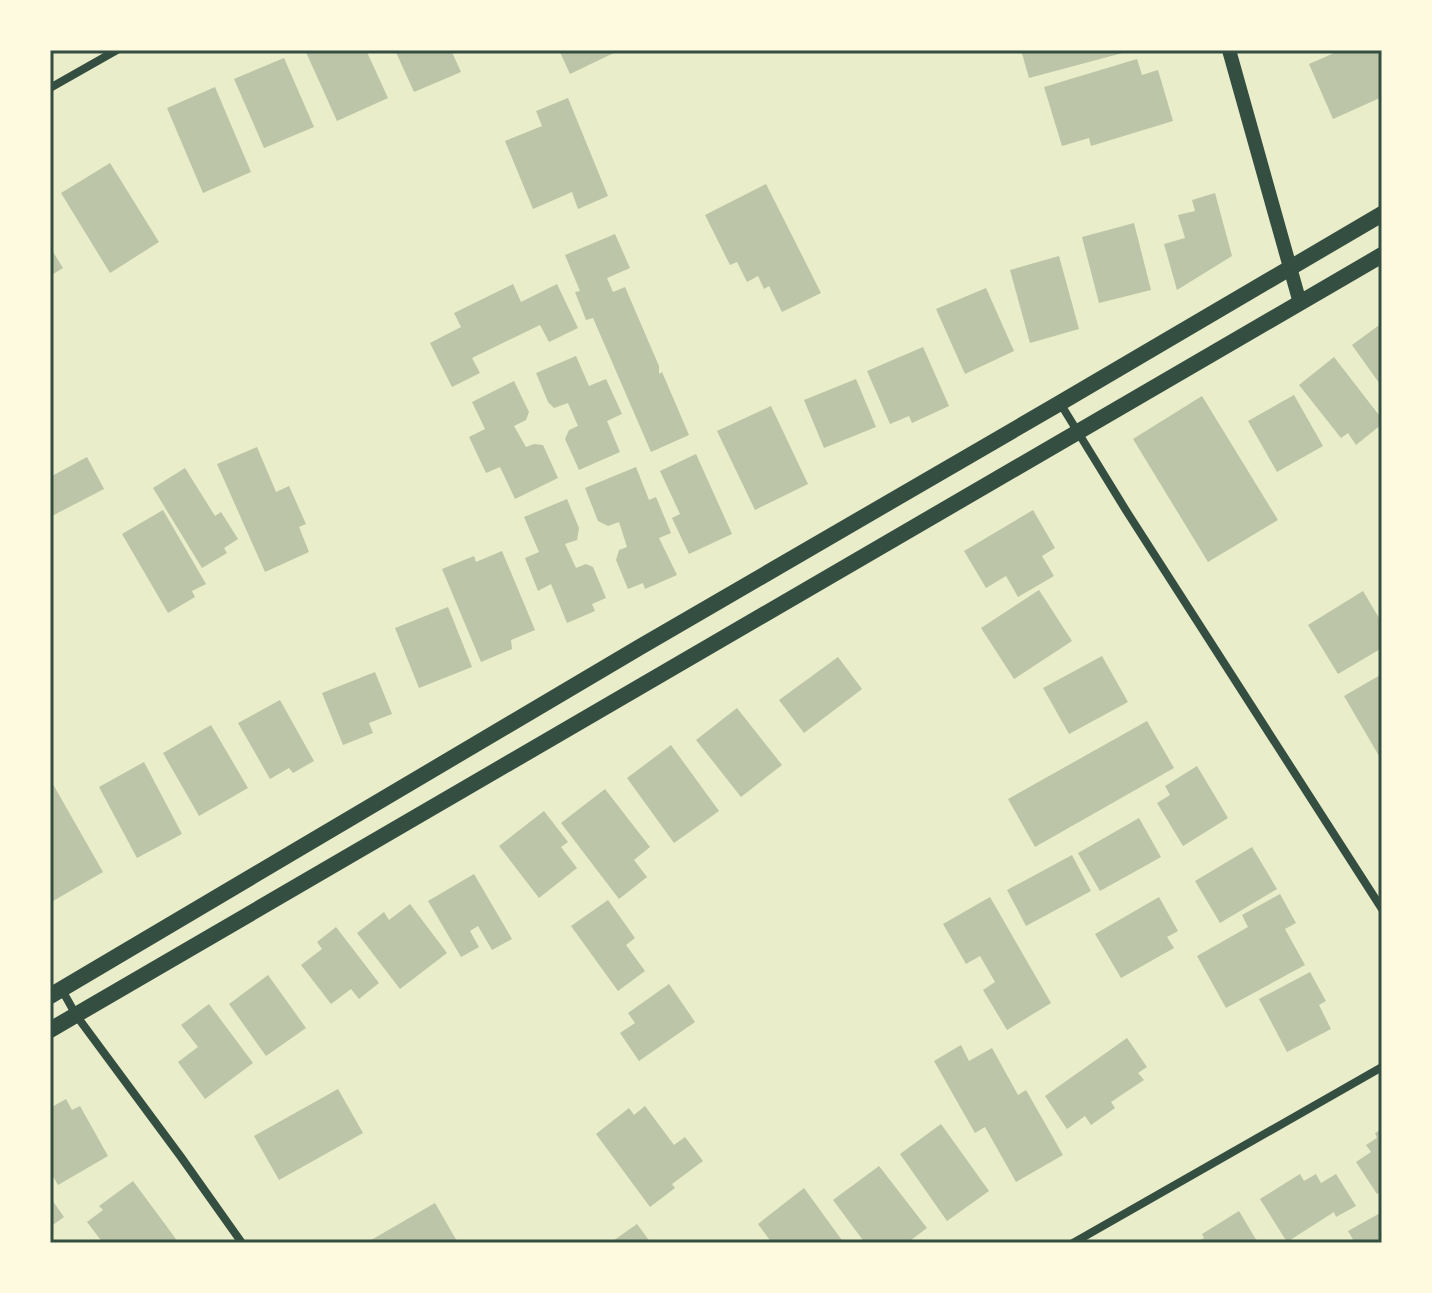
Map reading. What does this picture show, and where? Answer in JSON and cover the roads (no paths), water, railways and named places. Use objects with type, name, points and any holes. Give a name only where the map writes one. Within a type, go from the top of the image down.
[{"type":"main road","points":[[56,992],[1382,214]]},
{"type":"main road","points":[[50,1030],[1382,255]]},
{"type":"street","points":[[50,88],[117,50]]},
{"type":"street","points":[[1229,50],[1300,303]]},
{"type":"street","points":[[1060,403],[1382,909]]},
{"type":"street","points":[[56,992],[242,1243]]},
{"type":"street","points":[[1073,1243],[1382,1067]]}]
